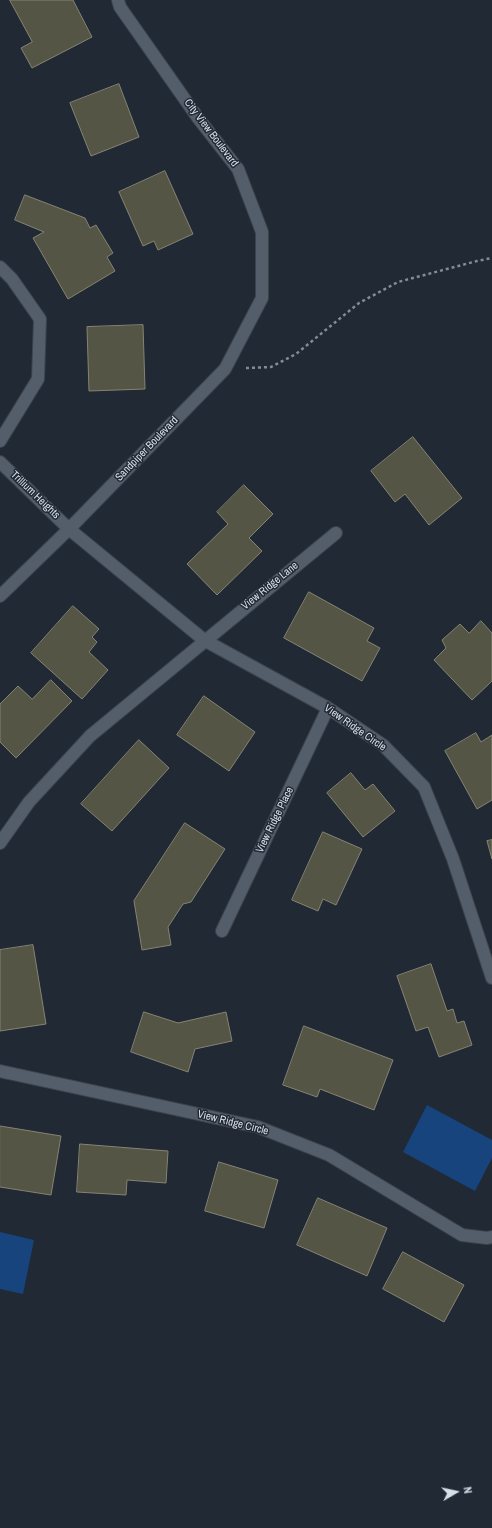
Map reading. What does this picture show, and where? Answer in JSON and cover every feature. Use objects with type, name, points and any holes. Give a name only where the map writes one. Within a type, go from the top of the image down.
[{"type":"street","name":"City View Boulevard","points":[[118,0],[120,7],[198,118],[238,169],[262,232],[262,298],[225,369]]},
{"type":"street","points":[[0,267],[12,279],[40,319],[38,379],[0,441]]},
{"type":"street","name":"Sandpiper Boulevard","points":[[0,596],[69,529],[225,369]]},
{"type":"street","name":"Trillium Heights","points":[[0,462],[69,529]]},
{"type":"street","name":"View Ridge Circle","points":[[69,529],[204,640],[328,708],[383,745],[424,787],[453,859],[492,978]]},
{"type":"street","name":"View Ridge Lane","points":[[204,640],[336,533]]},
{"type":"street","points":[[0,843],[29,802],[90,736],[204,640]]},
{"type":"street","name":"View Ridge Place","points":[[222,931],[328,708]]},
{"type":"street","name":"View Ridge Circle","points":[[0,1071],[258,1127],[328,1155],[462,1235],[487,1238],[492,1237]]},
{"type":"path","points":[[225,369],[271,367],[296,354],[359,303],[398,282],[492,258]]},
{"type":"shaded area","points":[[427,1105],[492,1140],[492,1158],[475,1191],[403,1152]]},
{"type":"shaded area","points":[[0,1232],[34,1240],[23,1294],[0,1289]]},
{"type":"building","points":[[10,0],[73,0],[92,37],[32,68],[21,48],[32,42]]},
{"type":"building","points":[[119,84],[139,137],[91,156],[70,103]]},
{"type":"building","points":[[165,171],[193,234],[158,250],[154,241],[143,246],[119,192]]},
{"type":"building","points":[[25,195],[85,218],[90,228],[96,225],[113,253],[107,257],[115,271],[68,299],[33,238],[44,232],[15,220]]},
{"type":"building","points":[[143,325],[145,389],[89,391],[87,327]]},
{"type":"building","points":[[413,437],[462,498],[429,525],[405,494],[395,502],[371,471]]},
{"type":"building","points":[[244,485],[273,514],[249,538],[262,551],[217,595],[187,564],[228,524],[217,512]]},
{"type":"building","points":[[309,592],[374,628],[367,641],[380,648],[362,681],[284,638]]},
{"type":"building","points":[[73,606],[99,629],[92,637],[97,642],[89,652],[108,670],[82,699],[31,653]]},
{"type":"building","points":[[481,621],[492,633],[492,681],[472,700],[434,660],[446,648],[442,640],[460,624],[469,633]]},
{"type":"building","points":[[51,680],[72,701],[16,758],[0,742],[0,704],[18,686],[32,699]]},
{"type":"building","points":[[204,696],[255,732],[229,771],[177,735]]},
{"type":"building","points":[[476,733],[481,742],[492,735],[492,800],[477,809],[445,751]]},
{"type":"building","points":[[139,740],[169,768],[112,831],[81,804]]},
{"type":"building","points":[[351,773],[365,790],[373,784],[395,811],[363,837],[327,793]]},
{"type":"building","points":[[185,823],[225,849],[191,902],[183,904],[168,927],[171,945],[142,950],[134,901]]},
{"type":"building","points":[[323,832],[362,849],[336,905],[323,899],[318,911],[292,900]]},
{"type":"building","points":[[492,840],[492,859],[487,841]]},
{"type":"building","points":[[33,945],[46,1024],[0,1031],[0,950]]},
{"type":"building","points":[[431,964],[447,1011],[453,1009],[457,1023],[464,1021],[472,1045],[439,1057],[428,1027],[416,1031],[397,976]]},
{"type":"building","points":[[144,1012],[178,1023],[226,1012],[232,1041],[195,1049],[188,1072],[131,1052]]},
{"type":"building","points":[[304,1026],[393,1060],[374,1110],[320,1089],[317,1097],[283,1085]]},
{"type":"building","points":[[0,1126],[61,1136],[51,1195],[0,1187]]},
{"type":"building","points":[[80,1144],[168,1151],[166,1183],[127,1180],[126,1195],[77,1192]]},
{"type":"building","points":[[219,1162],[278,1180],[264,1228],[205,1211]]},
{"type":"building","points":[[318,1198],[387,1228],[367,1276],[297,1245]]},
{"type":"building","points":[[403,1252],[464,1285],[444,1322],[383,1289]]}]
